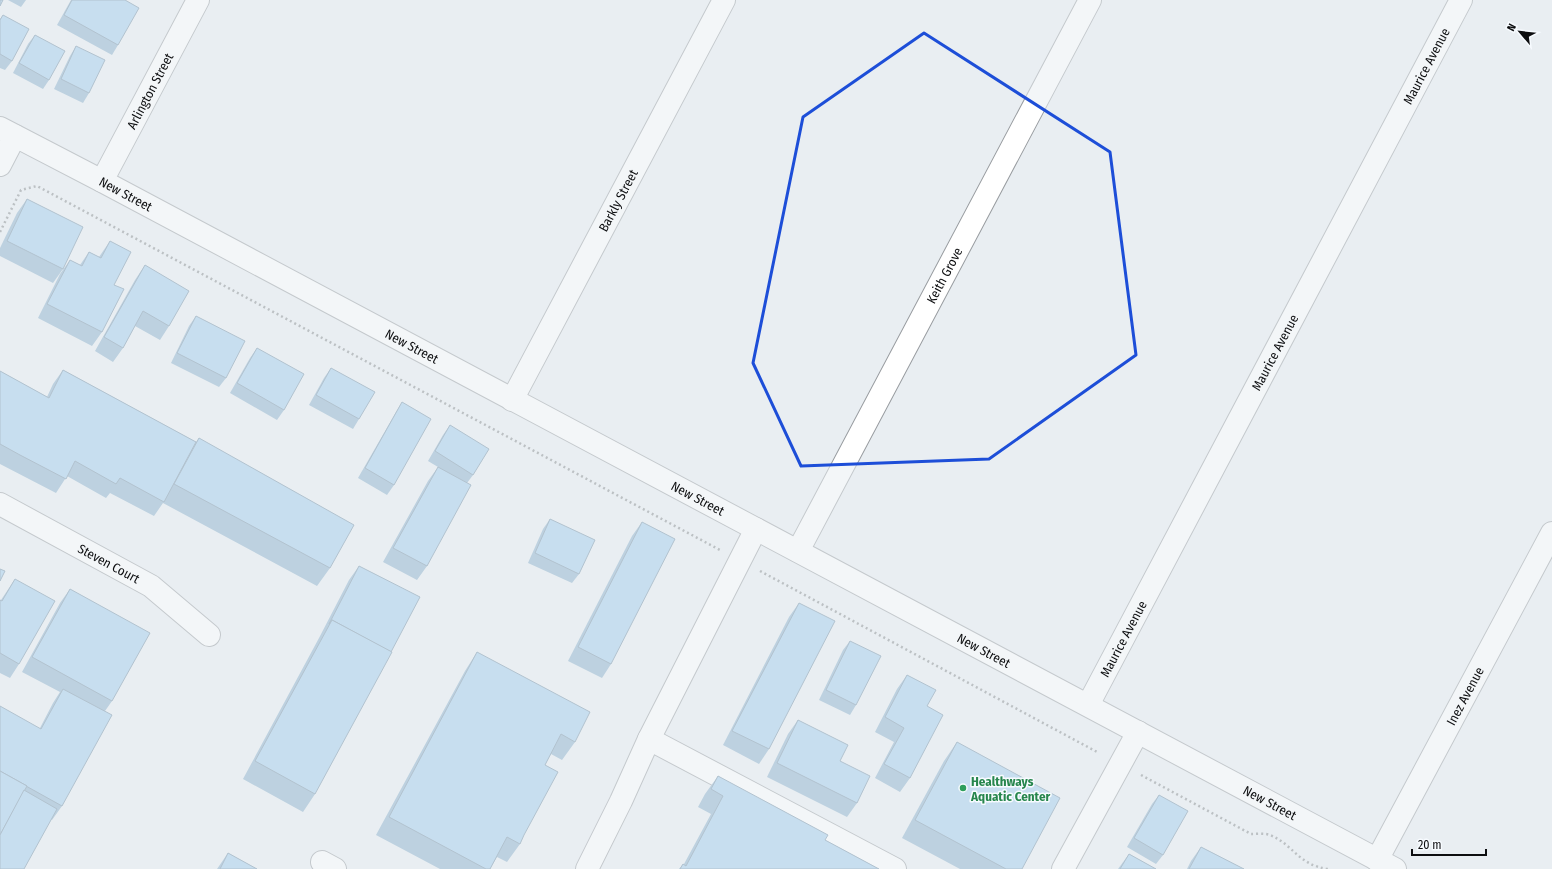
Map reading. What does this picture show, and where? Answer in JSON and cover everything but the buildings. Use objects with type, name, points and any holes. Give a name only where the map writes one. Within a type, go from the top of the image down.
[{"type":"street","name":"Arlington Street","points":[[102,181],[198,0]]},
{"type":"street","name":"Barkly Street","points":[[512,400],[724,0]]},
{"type":"street","name":"Keith Grove","points":[[798,551],[1090,0]]},
{"type":"street","name":"Maurice Avenue","points":[[1088,705],[1461,0]]},
{"type":"street","name":"New Street","points":[[7,132],[102,181],[1386,864]]},
{"type":"street","points":[[0,165],[7,132]]},
{"type":"street","name":"Steven Court","points":[[0,504],[152,586],[209,635]]},
{"type":"street","points":[[587,869],[621,801],[649,739],[756,529]]},
{"type":"street","name":"Inez Avenue","points":[[1386,864],[1552,533]]},
{"type":"street","points":[[1063,869],[1138,732]]},
{"type":"street","points":[[649,739],[895,869]]},
{"type":"path","points":[[0,232],[21,190],[37,186],[1251,834],[1269,835],[1288,846],[1303,860],[1317,868],[1328,869]]},
{"type":"highlighted area","points":[[924,33],[1110,152],[1136,355],[989,459],[801,466],[753,363],[803,117]]},
{"type":"place","name":"Healthways Aquatic Center","points":[[963,788]]}]
